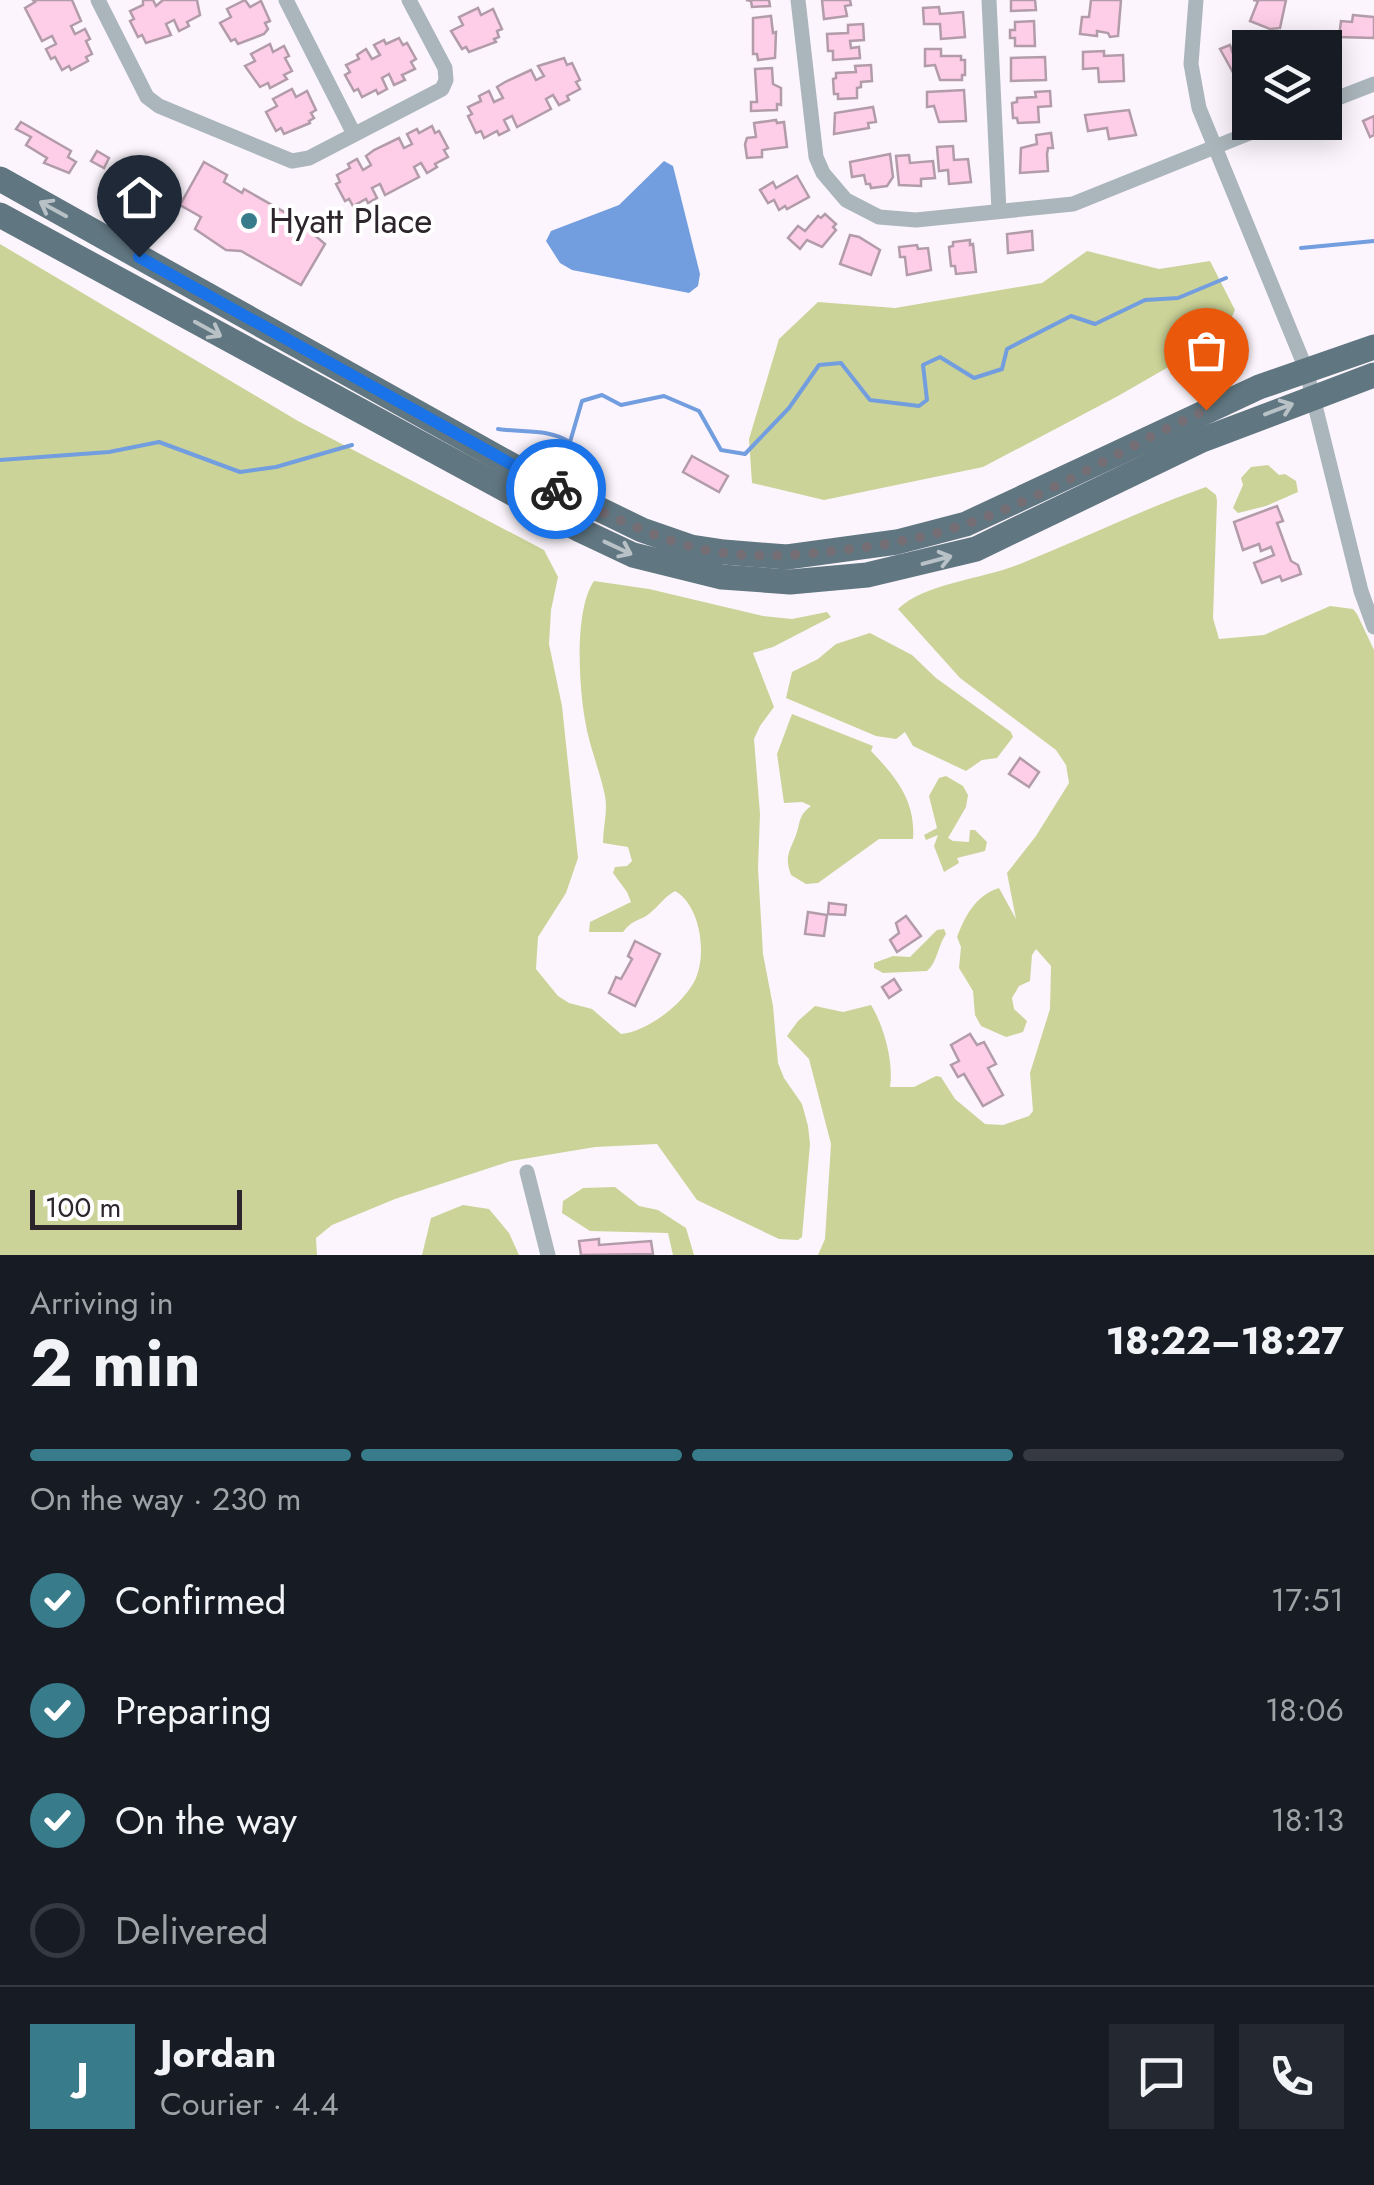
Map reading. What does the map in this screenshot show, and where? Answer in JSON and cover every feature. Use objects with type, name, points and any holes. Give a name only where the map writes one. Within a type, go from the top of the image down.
[{"type":"highway","points":[[0,179],[531,476],[642,530],[691,547],[724,552],[787,556],[896,542],[966,524],[1180,422],[1306,369],[1374,347]]},
{"type":"highway","points":[[0,215],[566,522],[633,555],[722,577],[790,582],[867,575],[976,549],[1202,440],[1374,375]]},
{"type":"street","points":[[98,0],[139,85],[159,106],[292,161],[308,158],[445,85],[444,68],[409,0]]},
{"type":"street","points":[[286,0],[354,134]]},
{"type":"street","points":[[798,0],[816,157],[846,200],[878,217],[897,221],[1073,204],[1234,140]]},
{"type":"street","points":[[989,0],[999,211]]},
{"type":"street","points":[[1196,0],[1190,44],[1192,77],[1200,108],[1306,369],[1374,627]]},
{"type":"street","points":[[1342,96],[1374,84]]},
{"type":"street","points":[[527,1172],[548,1255]]},
{"type":"green space","points":[[0,244],[298,421],[544,550],[558,577],[549,644],[562,706],[578,858],[566,893],[538,937],[536,969],[558,996],[592,1009],[621,1034],[653,1022],[691,988],[699,967],[701,943],[696,918],[675,891],[623,932],[589,932],[590,922],[631,902],[613,873],[615,867],[627,866],[632,861],[628,847],[603,843],[605,796],[587,730],[581,688],[583,610],[594,581],[649,589],[763,616],[792,619],[827,612],[831,617],[753,653],[774,707],[754,739],[760,814],[758,868],[763,954],[778,1063],[802,1104],[808,1126],[802,1237],[779,1239],[697,1200],[657,1144],[595,1147],[511,1161],[395,1199],[332,1225],[316,1238],[317,1255],[0,1255]]},
{"type":"green space","points":[[1087,251],[1159,269],[1210,261],[1235,310],[1224,335],[983,467],[824,500],[752,483],[749,439],[779,339],[818,302],[895,308],[1042,283]]},
{"type":"green space","points":[[1268,465],[1279,475],[1296,481],[1298,492],[1238,513],[1233,508],[1243,485],[1241,478],[1251,467]]},
{"type":"green space","points":[[1206,487],[1217,501],[1213,618],[1219,639],[1264,635],[1330,606],[1353,609],[1374,650],[1374,1255],[818,1255],[825,1239],[831,1144],[809,1059],[787,1036],[798,1021],[815,1006],[843,1012],[871,1005],[887,1045],[890,1087],[914,1087],[941,1077],[955,1099],[985,1124],[1003,1125],[1033,1111],[1030,1073],[1050,1009],[1051,966],[1036,949],[1030,981],[1019,986],[1012,998],[1014,1009],[1027,1021],[1023,1032],[1006,1037],[981,1026],[975,1015],[973,991],[959,968],[961,947],[957,937],[972,907],[999,888],[1016,919],[1007,873],[1069,783],[1066,765],[1056,750],[960,678],[898,609],[923,593],[1020,564]]},
{"type":"green space","points":[[870,633],[912,655],[936,678],[1011,732],[1013,737],[997,758],[982,760],[966,771],[913,746],[905,732],[896,739],[876,736],[786,698],[792,672],[836,644]]},
{"type":"green space","points":[[792,714],[873,746],[871,751],[908,801],[913,839],[879,839],[818,883],[806,884],[791,875],[789,854],[802,816],[811,806],[784,803],[777,754]]},
{"type":"green space","points":[[946,776],[963,786],[968,795],[966,807],[948,838],[969,842],[970,830],[975,830],[987,842],[985,851],[957,858],[959,863],[944,872],[934,846],[938,835],[926,840],[924,835],[937,828],[929,796],[939,778]]},
{"type":"green space","points":[[944,929],[946,934],[927,971],[883,973],[874,968],[874,963],[893,956],[910,957],[937,930]]},
{"type":"green space","points":[[615,1187],[639,1206],[658,1210],[686,1228],[694,1255],[673,1255],[668,1233],[590,1231],[562,1213],[563,1201],[583,1188]]},
{"type":"green space","points":[[463,1205],[489,1209],[509,1233],[519,1255],[422,1255],[431,1218]]},
{"type":"water","points":[[664,161],[673,166],[700,274],[698,286],[689,293],[572,270],[560,263],[546,241],[551,231],[619,205]]},
{"type":"building","points":[[33,0],[72,0],[81,21],[71,26],[75,34],[85,29],[90,39],[86,41],[92,54],[86,57],[88,61],[62,70],[55,57],[51,59],[46,49],[56,44],[52,36],[42,41],[25,8]]},
{"type":"building","points":[[143,0],[153,0],[156,6],[163,0],[197,0],[200,15],[179,31],[174,20],[166,24],[171,35],[146,43],[130,21],[134,19],[130,11],[143,5]]},
{"type":"building","points":[[245,0],[250,7],[261,1],[270,21],[265,23],[268,29],[264,34],[238,44],[235,39],[231,41],[220,23],[231,17],[227,9]]},
{"type":"building","points":[[746,0],[769,0],[770,6],[752,7],[751,1]]},
{"type":"building","points":[[822,0],[850,0],[851,5],[845,6],[847,16],[824,19]]},
{"type":"building","points":[[1011,0],[1035,0],[1036,10],[1011,11]]},
{"type":"building","points":[[1091,0],[1121,0],[1118,36],[1097,31],[1097,36],[1080,34],[1082,17],[1089,17]]},
{"type":"building","points":[[1253,0],[1286,0],[1280,28],[1270,29],[1250,21],[1258,1]]},
{"type":"building","points":[[939,7],[940,14],[963,12],[965,37],[941,39],[940,24],[924,24],[923,8]]},
{"type":"building","points":[[478,8],[481,15],[493,9],[502,29],[497,31],[496,42],[469,52],[466,47],[462,49],[451,31],[463,25],[459,17]]},
{"type":"building","points":[[1353,15],[1374,17],[1374,38],[1342,37],[1341,21],[1352,22]]},
{"type":"building","points":[[771,16],[773,33],[776,32],[775,58],[758,60],[757,54],[753,54],[753,18]]},
{"type":"building","points":[[1034,21],[1035,46],[1015,46],[1010,30],[1015,30],[1015,22]]},
{"type":"building","points":[[863,24],[864,40],[850,41],[851,48],[859,47],[860,58],[833,60],[827,34],[848,33],[848,25]]},
{"type":"building","points":[[399,38],[403,45],[407,43],[416,59],[411,62],[415,69],[402,75],[405,80],[394,85],[389,74],[382,78],[387,89],[362,97],[345,75],[350,72],[346,65],[359,59],[357,55],[366,49],[372,59],[380,55],[374,45]]},
{"type":"building","points":[[270,44],[273,52],[284,46],[292,71],[284,75],[287,79],[270,88],[268,83],[260,87],[245,66],[255,61],[251,54]]},
{"type":"building","points":[[1230,45],[1232,71],[1220,49]]},
{"type":"building","points":[[925,49],[941,49],[941,56],[961,56],[965,60],[962,80],[940,80],[935,65],[925,66]]},
{"type":"building","points":[[1104,51],[1104,56],[1123,55],[1124,81],[1099,82],[1098,68],[1083,69],[1083,52]]},
{"type":"building","points":[[1045,57],[1046,80],[1011,81],[1011,58]]},
{"type":"building","points":[[564,58],[567,65],[572,63],[580,80],[576,82],[580,89],[567,96],[569,100],[559,105],[553,95],[546,99],[551,109],[517,127],[512,116],[504,120],[509,130],[499,135],[497,131],[484,138],[481,131],[476,133],[468,107],[481,101],[479,96],[489,91],[494,102],[503,98],[497,87],[531,70],[536,80],[544,76],[538,66]]},
{"type":"building","points":[[871,65],[872,81],[861,82],[857,98],[838,99],[838,94],[834,94],[836,73],[856,72],[855,66]]},
{"type":"building","points":[[772,68],[773,84],[781,88],[781,105],[777,104],[777,110],[751,111],[751,102],[757,102],[755,69]]},
{"type":"building","points":[[292,89],[296,97],[307,91],[316,110],[311,113],[314,118],[310,123],[284,134],[281,128],[276,131],[266,112],[277,106],[273,99]]},
{"type":"building","points":[[964,90],[966,121],[939,122],[934,106],[927,107],[927,92]]},
{"type":"building","points":[[1050,91],[1051,106],[1038,107],[1039,122],[1018,123],[1013,118],[1012,103],[1017,98]]},
{"type":"building","points":[[873,107],[876,122],[868,123],[869,128],[834,134],[835,113]]},
{"type":"building","points":[[1129,110],[1136,135],[1109,139],[1107,128],[1088,131],[1085,115]]},
{"type":"building","points":[[1374,116],[1374,135],[1370,137],[1363,121]]},
{"type":"building","points":[[21,122],[71,151],[68,157],[76,162],[69,173],[44,163],[47,158],[26,145],[31,137],[16,129]]},
{"type":"building","points":[[784,122],[787,147],[762,150],[762,157],[747,158],[747,138],[756,137],[754,123]]},
{"type":"building","points":[[432,126],[448,148],[444,150],[448,157],[435,164],[437,167],[427,173],[421,163],[414,167],[419,177],[385,195],[380,184],[372,188],[377,198],[368,203],[366,199],[353,206],[349,199],[345,201],[336,184],[340,182],[337,175],[350,168],[348,164],[357,159],[363,170],[371,165],[366,156],[374,150],[399,138],[404,148],[412,144],[407,134]]},
{"type":"building","points":[[1051,133],[1053,148],[1048,148],[1048,171],[1020,173],[1021,148],[1037,144],[1036,135]]},
{"type":"building","points":[[953,146],[954,160],[968,159],[971,182],[949,184],[948,170],[939,171],[937,147]]},
{"type":"building","points":[[97,151],[109,158],[104,168],[91,161]]},
{"type":"building","points":[[890,154],[893,177],[887,186],[871,188],[864,175],[852,177],[850,162]]},
{"type":"building","points":[[909,155],[910,163],[933,161],[935,178],[921,179],[921,186],[899,185],[896,156]]},
{"type":"building","name":"Hyatt Place","points":[[204,162],[227,175],[224,182],[242,193],[244,189],[314,229],[312,233],[325,244],[301,285],[241,251],[226,250],[195,229],[201,217],[180,205]]},
{"type":"building","points":[[135,170],[159,183],[157,196],[154,194],[150,201],[125,188]]},
{"type":"building","points":[[797,176],[809,197],[787,209],[785,206],[779,210],[774,200],[768,203],[760,190],[773,182],[776,188]]},
{"type":"building","points":[[825,214],[836,224],[836,230],[822,247],[807,240],[800,249],[788,238],[798,226],[805,231],[818,216]]},
{"type":"building","points":[[1032,231],[1033,250],[1008,253],[1007,234]]},
{"type":"building","points":[[850,235],[880,250],[871,275],[840,264]]},
{"type":"building","points":[[970,240],[976,272],[956,274],[949,247],[953,242]]},
{"type":"building","points":[[917,245],[918,249],[928,248],[931,270],[907,275],[905,257],[900,257],[899,247]]},
{"type":"building","points":[[692,456],[728,476],[719,492],[683,472]]},
{"type":"building","points":[[1277,506],[1283,521],[1277,523],[1291,561],[1298,565],[1301,574],[1262,583],[1254,563],[1274,555],[1271,547],[1261,551],[1259,544],[1243,550],[1234,522]]},
{"type":"building","points":[[1020,758],[1039,772],[1029,787],[1009,774]]},
{"type":"building","points":[[829,903],[846,905],[845,915],[828,914]]},
{"type":"building","points":[[808,912],[827,915],[824,936],[805,934]]},
{"type":"building","points":[[906,916],[921,936],[897,952],[890,940],[899,933],[896,923]]},
{"type":"building","points":[[635,941],[660,954],[635,1006],[609,993],[616,977],[621,979],[632,959],[628,956]]},
{"type":"building","points":[[894,979],[901,990],[889,998],[882,987]]},
{"type":"building","points":[[970,1034],[977,1045],[984,1042],[996,1064],[988,1068],[1003,1095],[983,1106],[964,1074],[958,1077],[951,1065],[959,1061],[951,1045]]},
{"type":"building","points":[[599,1239],[599,1245],[651,1241],[653,1254],[581,1255],[579,1241]]},
{"type":"waterway","points":[[1301,248],[1374,241]]},
{"type":"waterway","points":[[498,429],[544,433],[570,442],[582,401],[602,395],[621,405],[664,396],[699,411],[721,450],[745,454],[789,408],[819,365],[841,363],[870,400],[919,406],[927,400],[923,365],[940,357],[974,378],[1002,369],[1007,349],[1071,316],[1095,324],[1145,300],[1178,298],[1226,278]]},
{"type":"waterway","points":[[0,460],[109,452],[159,442],[240,472],[276,467],[352,445]]},
{"type":"way so far","points":[[556,489],[642,530],[691,547],[787,556],[844,550],[896,542],[966,524],[1206,410]]},
{"type":"place","name":"Hyatt Place","points":[[249,221]]},
{"type":"route","points":[[139,257],[556,489]]}]
